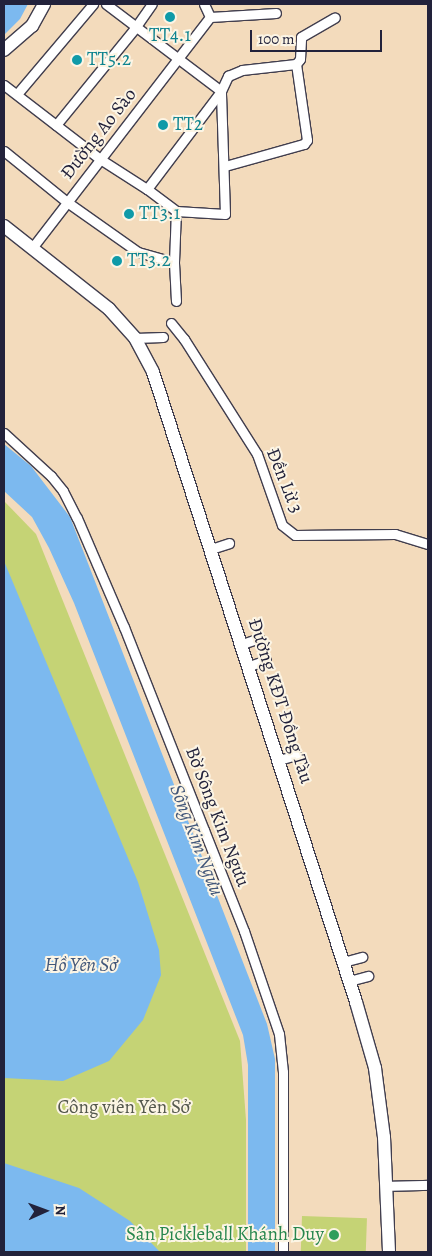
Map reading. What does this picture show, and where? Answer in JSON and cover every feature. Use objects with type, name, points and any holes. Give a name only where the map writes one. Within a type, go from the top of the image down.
[{"type":"main road","points":[[4,50],[32,26],[44,4]]},
{"type":"main road","name":"Đường KĐT Đồng Tàu","points":[[4,226],[109,309],[135,338],[153,372],[242,644],[375,1068],[384,1136],[389,1252]]},
{"type":"street","points":[[16,94],[93,4]]},
{"type":"street","points":[[106,4],[221,92]]},
{"type":"street","points":[[56,125],[135,28],[152,4]]},
{"type":"street","points":[[204,4],[210,16],[276,13]]},
{"type":"street","name":"Đường Ao Sào","points":[[32,248],[210,16]]},
{"type":"street","points":[[147,189],[221,92],[228,76],[242,70],[296,64],[300,59],[300,36],[335,17]]},
{"type":"street","points":[[225,166],[304,144],[307,140],[296,64]]},
{"type":"street","points":[[4,85],[100,159],[147,189],[176,211],[225,214],[225,166],[221,92]]},
{"type":"street","points":[[4,151],[67,202],[138,252],[174,262]]},
{"type":"street","points":[[176,211],[174,262],[176,301]]},
{"type":"street","name":"Đền Lừ 3","points":[[171,323],[184,339],[257,454],[282,525],[295,535],[395,534],[428,544]]},
{"type":"street","points":[[135,338],[163,337]]},
{"type":"street","name":"Bờ Sông Kim Ngưu","points":[[4,433],[51,476],[63,491],[77,518],[176,757],[244,931],[279,1034],[283,1072],[283,1252]]},
{"type":"street","points":[[211,549],[230,543]]},
{"type":"street","points":[[242,644],[259,638]]},
{"type":"street","points":[[249,666],[266,660]]},
{"type":"street","points":[[279,760],[296,755]]},
{"type":"street","points":[[343,962],[362,957]]},
{"type":"street","points":[[349,981],[368,976]]},
{"type":"street","points":[[386,1186],[428,1185]]},
{"type":"green space","name":"Công viên Yên Sở","points":[[4,501],[36,534],[240,1041],[246,1120],[246,1252],[4,1252]]},
{"type":"green space","name":"Sân Pickleball Khánh Duy","points":[[302,1216],[367,1218],[366,1252],[301,1252]]},
{"type":"water","points":[[4,4],[28,4],[20,19],[4,35]]},
{"type":"water","points":[[4,444],[31,466],[70,517],[267,1024],[275,1059],[275,1252],[248,1252],[248,1065],[243,1035],[74,603],[49,548],[32,517],[4,491]]},
{"type":"water","name":"Hồ Yên Sở","points":[[4,561],[138,882],[159,950],[161,975],[143,1020],[109,1061],[63,1081],[4,1078]]},
{"type":"water","points":[[4,1163],[79,1188],[130,1221],[160,1252],[4,1252]]},
{"type":"place","name":"TT4.1","points":[[170,17]]},
{"type":"place","name":"TT5.2","points":[[77,60]]},
{"type":"place","name":"TT2","points":[[163,125]]},
{"type":"place","name":"TT3.1","points":[[129,214]]},
{"type":"place","name":"TT3.2","points":[[117,261]]},
{"type":"place","name":"Sân Pickleball Khánh Duy","points":[[334,1235]]},
{"type":"water label","name":"Sông Kim Ngưu","points":[[197,840]]}]
